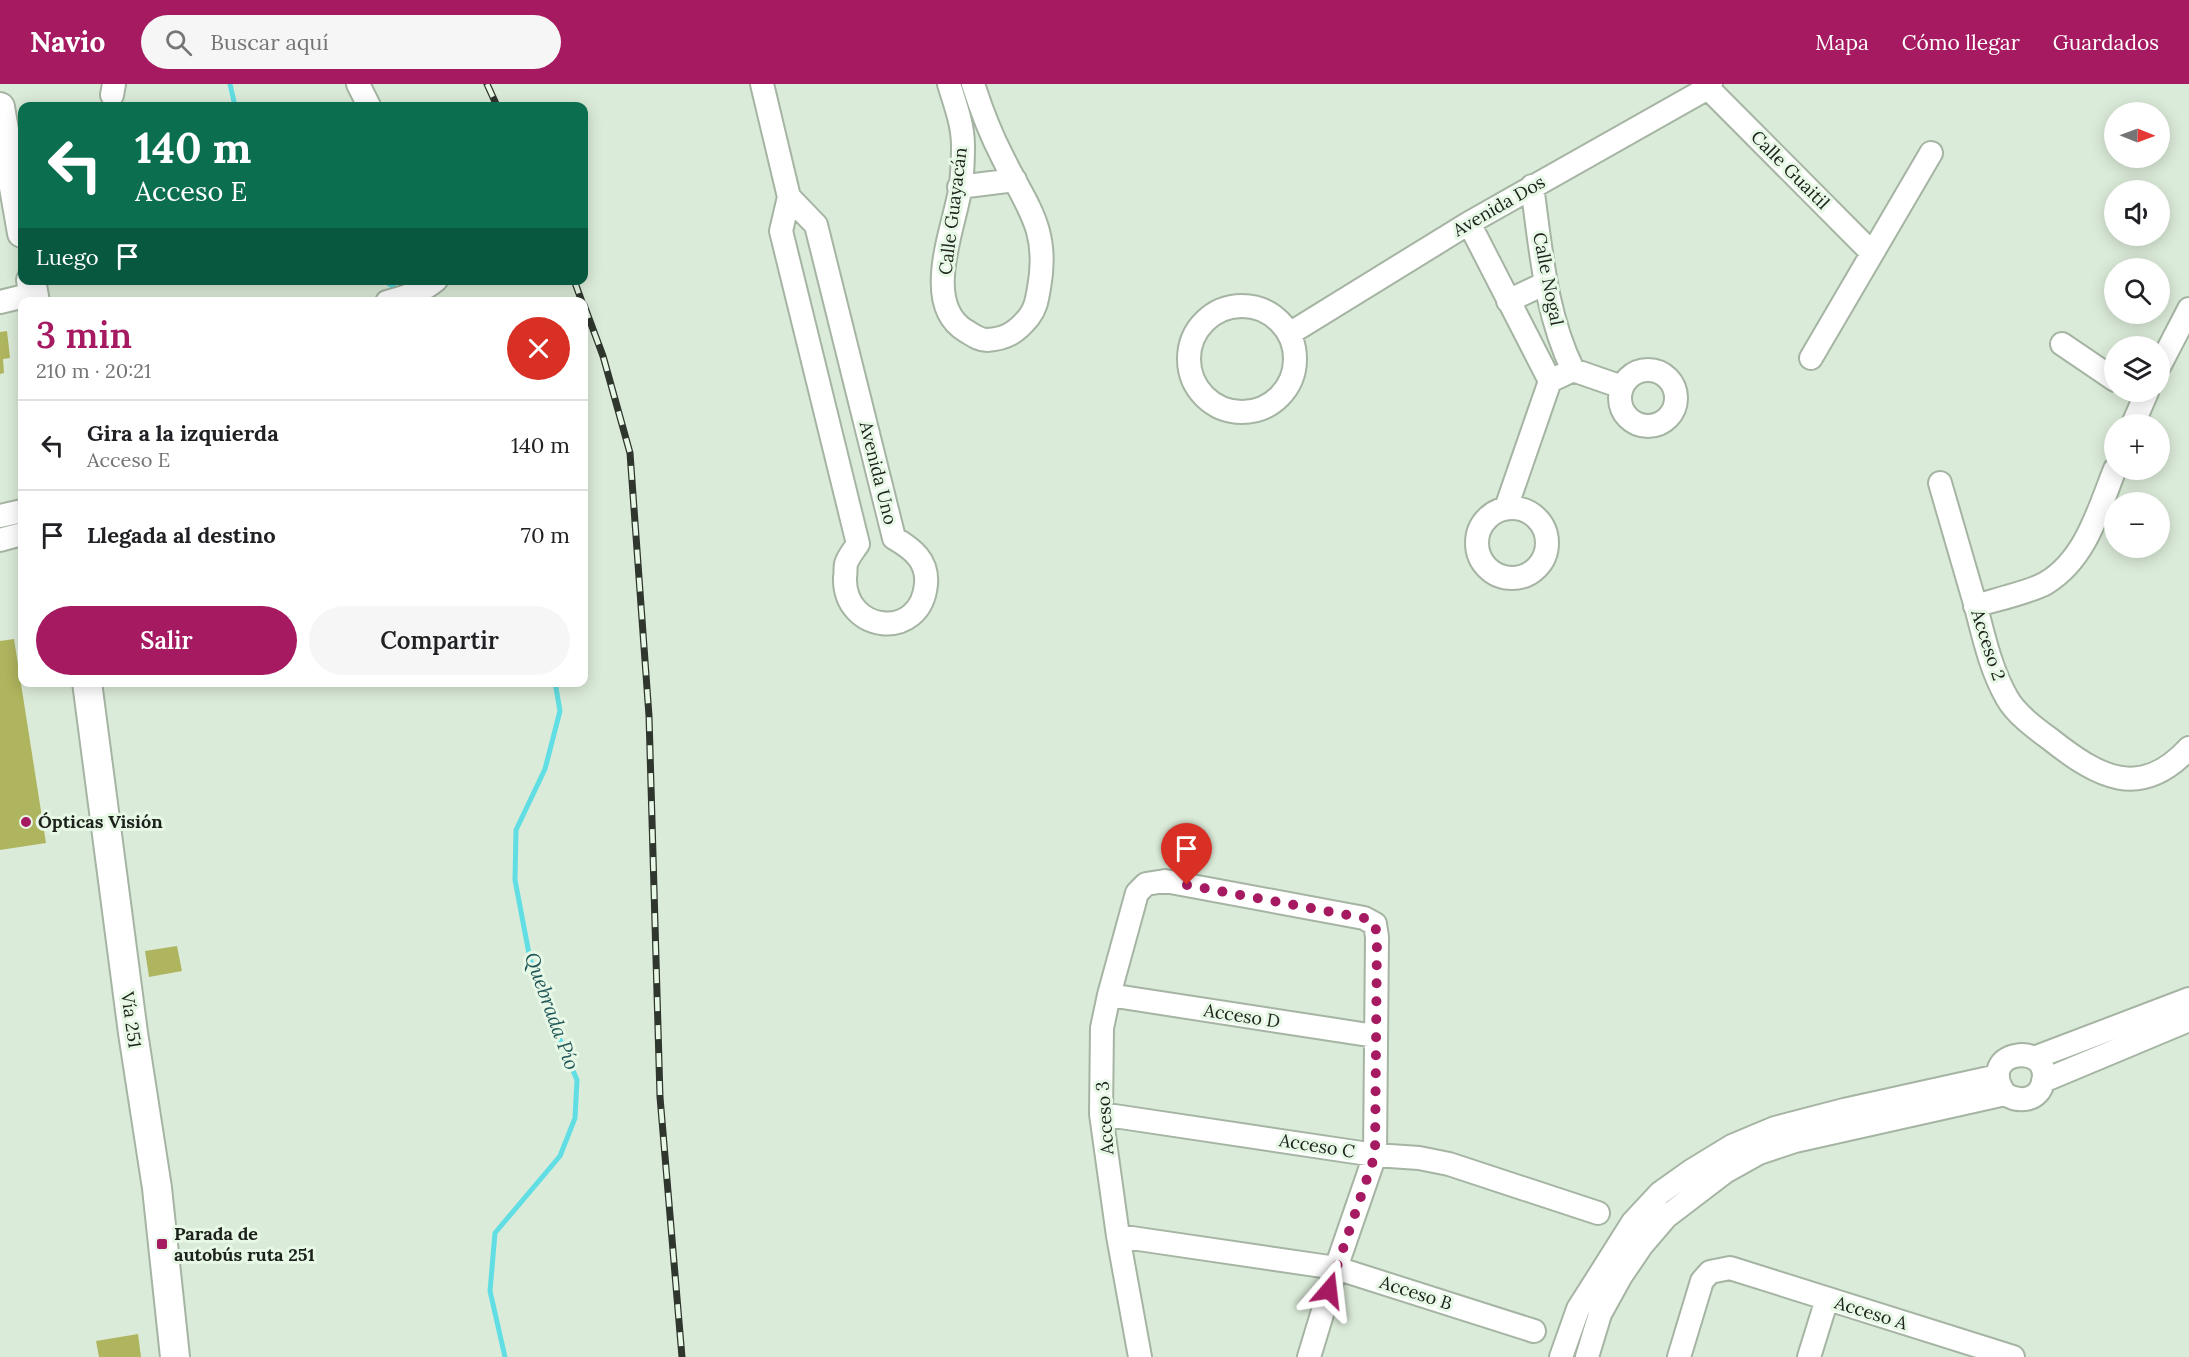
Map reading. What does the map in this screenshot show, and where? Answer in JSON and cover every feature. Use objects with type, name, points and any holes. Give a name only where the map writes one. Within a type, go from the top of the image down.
[{"type":"main road","points":[[0,107],[18,211]]},
{"type":"main road","name":"Vía 251","points":[[88,687],[133,1034],[157,1188],[175,1357]]},
{"type":"street","points":[[358,84],[367,102]]},
{"type":"street","name":"Avenida Uno","points":[[762,84],[789,197],[781,231],[858,544],[846,563],[845,584],[850,603],[863,616],[876,623],[891,624],[906,619],[918,609],[925,597],[927,578],[924,562],[910,547],[894,538],[816,225],[789,197]]},
{"type":"street","name":"Calle Guayacán","points":[[949,84],[961,122],[963,145],[958,198],[947,240],[943,273],[945,306],[957,326],[981,340],[1000,339],[1018,331],[1035,310],[1042,272],[1041,240],[1027,201],[980,108],[973,84]]},
{"type":"street","name":"Avenida Dos","points":[[1289,334],[1468,223],[1710,86]]},
{"type":"street","name":"Calle Guaitil","points":[[1710,86],[1872,253]]},
{"type":"street","points":[[1811,358],[1931,153]]},
{"type":"street","points":[[959,187],[1015,180]]},
{"type":"street","name":"Calle Nogal","points":[[1532,186],[1546,283],[1562,346],[1574,370]]},
{"type":"street","name":"Calle Nogal","points":[[1468,223],[1550,381]]},
{"type":"street","points":[[1508,301],[1546,283]]},
{"type":"street","points":[[401,297],[428,285]]},
{"type":"street","points":[[0,302],[33,292]]},
{"type":"street","points":[[1238,305],[1256,307],[1278,319],[1289,334],[1295,352],[1291,379],[1281,394],[1267,406],[1245,412],[1227,410],[1210,402],[1197,388],[1191,375],[1189,356],[1193,336],[1204,321],[1220,310],[1238,305]]},
{"type":"street","points":[[2170,346],[2189,309]]},
{"type":"street","points":[[2062,344],[2104,373]]},
{"type":"street","points":[[1506,508],[1550,381],[1574,370],[1622,387]]},
{"type":"street","points":[[1975,606],[2045,584],[2064,569],[2085,543],[2111,480]]},
{"type":"street","name":"Acceso 2","points":[[1940,483],[1992,666],[2008,700],[2033,726],[2066,752],[2097,772],[2127,780],[2149,777],[2175,763],[2189,748]]},
{"type":"street","points":[[0,516],[18,512]]},
{"type":"street","points":[[0,540],[18,535]]},
{"type":"street","name":"Acceso 3","points":[[1140,1357],[1118,1236],[1101,1114],[1102,1028],[1137,893],[1146,884],[1165,881],[1364,918],[1375,924],[1377,937],[1375,1036]]},
{"type":"street","name":"Acceso D","points":[[1109,995],[1375,1036]]},
{"type":"street","points":[[2034,1058],[2043,1070],[2043,1081],[2039,1091],[2026,1099],[2012,1098],[2002,1085],[2001,1065],[2012,1056],[2019,1054],[2034,1058],[2189,999]]},
{"type":"street","points":[[2043,1081],[2189,1020]]},
{"type":"street","points":[[1309,1357],[1336,1268],[1375,1155],[1375,1036]]},
{"type":"street","points":[[1561,1357],[1578,1309],[1633,1222],[1660,1193],[1691,1171],[1732,1146],[1775,1128],[1844,1110],[2002,1085]]},
{"type":"street","points":[[1587,1357],[1600,1314],[1621,1276],[1642,1245],[1666,1217],[1725,1172],[1759,1153],[1795,1141],[2002,1085]]},
{"type":"street","name":"Acceso C","points":[[1101,1114],[1375,1155],[1419,1158],[1449,1164],[1598,1213]]},
{"type":"street","name":"Acceso B","points":[[1118,1236],[1336,1268],[1534,1331]]},
{"type":"street","name":"Acceso A","points":[[1679,1357],[1702,1281],[1710,1272],[1730,1268],[1827,1299],[1943,1347],[2013,1357]]},
{"type":"street","points":[[1809,1357],[1827,1299]]},
{"type":"building","points":[[7,331],[10,358],[3,359],[4,373],[0,374],[0,332]]},
{"type":"building","points":[[14,639],[18,664],[18,687],[22,687],[46,843],[0,850],[0,641]]},
{"type":"building","points":[[177,946],[182,971],[149,977],[145,951]]},
{"type":"building","points":[[138,1334],[141,1357],[99,1357],[96,1341]]},
{"type":"waterway","name":"Quebrada Pío","points":[[230,84],[234,102]]},
{"type":"waterway","name":"Quebrada Pío","points":[[391,285],[400,291]]},
{"type":"waterway","name":"Quebrada Pío","points":[[505,1357],[490,1291],[495,1233],[560,1156],[575,1118],[577,1080],[552,1021],[530,959],[515,880],[516,830],[545,769],[560,711],[556,687]]},
{"type":"railway","points":[[487,84],[495,102]]},
{"type":"railway","points":[[576,285],[580,297]]},
{"type":"railway","points":[[588,316],[603,356],[630,453],[649,716],[660,1097],[682,1357]]},
{"type":"place","name":"Ópticas Visión","points":[[26,822]]},
{"type":"place","name":"Parada de autobús ruta 251","points":[[162,1244]]},
{"type":"route","points":[[1187,885],[1364,918],[1375,924],[1377,937],[1375,1155],[1329,1290]]}]
